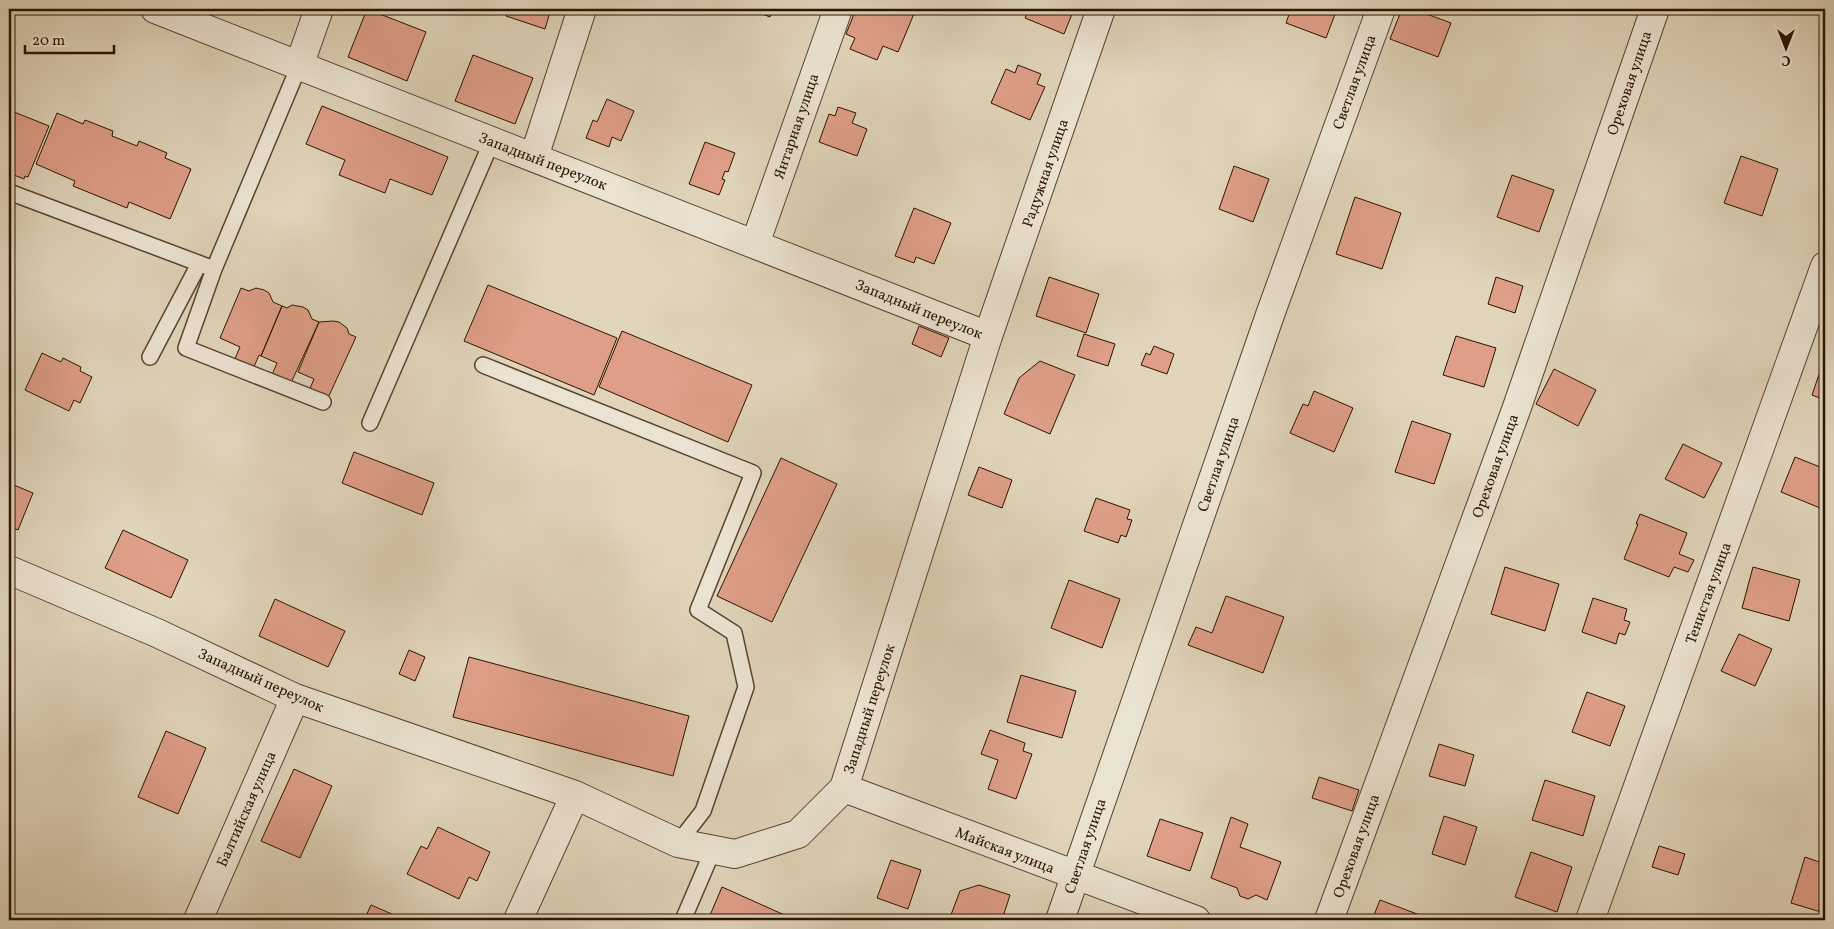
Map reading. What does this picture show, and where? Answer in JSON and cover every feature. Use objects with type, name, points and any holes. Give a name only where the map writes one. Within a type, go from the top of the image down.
[{"type":"street","name":"Западный переулок","points":[[9,570],[157,633],[295,698],[575,795],[678,843],[734,854],[798,834],[844,788],[988,336],[155,9]]},
{"type":"street","points":[[299,66],[318,9]]},
{"type":"street","points":[[534,157],[582,9]]},
{"type":"street","name":"Янтарная улица","points":[[755,244],[838,9]]},
{"type":"street","name":"Радужная улица","points":[[988,336],[1101,9]]},
{"type":"street","name":"Светлая улица","points":[[1060,920],[1274,302],[1381,9]]},
{"type":"street","name":"Ореховая улица","points":[[1329,920],[1516,410],[1655,9]]},
{"type":"street","name":"Тенистая улица","points":[[1590,920],[1825,266]]},
{"type":"street","name":"Балтийская улица","points":[[198,920],[295,698]]},
{"type":"street","name":"Майская улица","points":[[844,788],[1075,877],[1196,920]]},
{"type":"street","points":[[518,920],[575,795]]},
{"type":"lane","points":[[299,66],[214,269],[186,348],[323,402]]},
{"type":"lane","points":[[370,423],[492,141]]},
{"type":"lane","points":[[9,192],[214,269]]},
{"type":"lane","points":[[150,357],[199,264]]},
{"type":"lane","points":[[483,365],[754,473],[698,610],[734,633],[746,687],[703,811],[678,843]]},
{"type":"lane","points":[[683,920],[713,850]]},
{"type":"building","points":[[367,9],[426,32],[407,81],[348,57]]},
{"type":"building","points":[[508,9],[551,9],[545,29],[506,16]]},
{"type":"building","points":[[750,9],[773,9],[770,17]]},
{"type":"building","points":[[856,9],[916,9],[898,52],[883,46],[877,60],[850,49],[855,38],[846,34]]},
{"type":"building","points":[[1029,9],[1074,9],[1064,34],[1025,18]]},
{"type":"building","points":[[1291,9],[1337,9],[1326,38],[1286,23]]},
{"type":"building","points":[[1402,9],[1413,9],[1451,23],[1438,57],[1390,39]]},
{"type":"building","points":[[473,55],[533,78],[515,124],[455,101]]},
{"type":"building","points":[[1018,65],[1041,74],[1037,84],[1045,87],[1030,120],[991,103],[1006,69],[1015,73]]},
{"type":"building","points":[[607,99],[634,111],[621,141],[612,137],[609,147],[586,138],[593,120],[597,122]]},
{"type":"building","points":[[322,106],[448,157],[432,195],[390,179],[385,193],[339,175],[345,160],[306,144]]},
{"type":"building","points":[[838,107],[856,113],[852,123],[867,129],[857,156],[819,142],[829,114],[835,116]]},
{"type":"building","points":[[9,110],[49,126],[28,177],[25,176],[24,179],[9,173]]},
{"type":"building","points":[[57,113],[83,124],[85,120],[113,131],[112,136],[137,146],[139,141],[167,153],[165,158],[191,169],[170,219],[129,202],[127,208],[73,186],[75,181],[36,164]]},
{"type":"building","points":[[705,142],[735,153],[728,172],[725,171],[722,179],[725,180],[719,195],[689,184]]},
{"type":"building","points":[[1741,156],[1778,169],[1762,216],[1724,203]]},
{"type":"building","points":[[1234,166],[1269,179],[1253,222],[1219,209]]},
{"type":"building","points":[[1512,175],[1554,190],[1539,232],[1497,217]]},
{"type":"building","points":[[1355,197],[1401,213],[1382,269],[1336,254]]},
{"type":"building","points":[[914,208],[951,223],[934,264],[916,257],[914,263],[895,256]]},
{"type":"building","points":[[1049,277],[1099,294],[1086,333],[1036,316]]},
{"type":"building","points":[[1496,277],[1523,286],[1515,313],[1488,304]]},
{"type":"building","points":[[488,285],[617,338],[594,395],[464,341]]},
{"type":"building","points":[[241,288],[249,291],[256,288],[264,290],[269,293],[273,302],[282,306],[261,356],[259,355],[253,369],[234,361],[240,347],[220,338]]},
{"type":"building","points":[[292,305],[308,310],[312,319],[319,322],[290,385],[271,377],[277,363],[261,356],[282,306],[287,308]]},
{"type":"building","points":[[319,322],[339,322],[347,328],[349,334],[356,337],[327,400],[308,393],[314,379],[298,372]]},
{"type":"building","points":[[919,326],[949,338],[941,357],[912,344]]},
{"type":"building","points":[[622,331],[752,385],[728,442],[599,387]]},
{"type":"building","points":[[1084,334],[1115,344],[1108,366],[1077,356]]},
{"type":"building","points":[[1456,336],[1496,348],[1484,387],[1443,375]]},
{"type":"building","points":[[1154,346],[1174,354],[1167,374],[1141,365],[1146,353],[1150,355]]},
{"type":"building","points":[[42,353],[61,362],[63,358],[81,367],[80,371],[92,377],[80,403],[74,400],[69,411],[25,390]]},
{"type":"building","points":[[1825,357],[1825,400],[1812,395]]},
{"type":"building","points":[[1040,361],[1075,375],[1050,434],[1004,414],[1019,378]]},
{"type":"building","points":[[1554,369],[1596,390],[1578,426],[1536,404]]},
{"type":"building","points":[[1314,391],[1353,408],[1334,452],[1290,433],[1303,404],[1308,406]]},
{"type":"building","points":[[1412,421],[1451,434],[1434,484],[1395,472]]},
{"type":"building","points":[[1683,444],[1722,463],[1704,498],[1665,479]]},
{"type":"building","points":[[354,452],[434,483],[422,515],[342,483]]},
{"type":"building","points":[[1795,457],[1825,469],[1825,510],[1781,492]]},
{"type":"building","points":[[781,458],[837,484],[772,622],[717,596]]},
{"type":"building","points":[[979,467],[1012,480],[1002,508],[968,495]]},
{"type":"building","points":[[9,483],[33,493],[18,530],[9,526]]},
{"type":"building","points":[[1096,498],[1130,510],[1127,519],[1132,520],[1126,537],[1121,535],[1118,543],[1084,531]]},
{"type":"building","points":[[1640,514],[1687,533],[1679,554],[1694,560],[1688,572],[1674,567],[1669,577],[1624,559]]},
{"type":"building","points":[[123,530],[188,560],[171,598],[105,568]]},
{"type":"building","points":[[1505,567],[1559,584],[1545,631],[1491,614]]},
{"type":"building","points":[[1753,567],[1800,580],[1789,621],[1742,608]]},
{"type":"building","points":[[1069,580],[1120,599],[1102,648],[1051,628]]},
{"type":"building","points":[[1226,596],[1284,617],[1263,673],[1188,645],[1196,627],[1212,633]]},
{"type":"building","points":[[1593,598],[1627,609],[1624,620],[1630,622],[1625,635],[1619,633],[1616,644],[1582,632]]},
{"type":"building","points":[[275,599],[345,631],[328,667],[259,636]]},
{"type":"building","points":[[1739,634],[1772,649],[1755,686],[1721,671]]},
{"type":"building","points":[[409,650],[425,657],[415,681],[399,674]]},
{"type":"building","points":[[469,657],[689,716],[673,776],[453,717]]},
{"type":"building","points":[[1021,675],[1076,691],[1062,738],[1007,722]]},
{"type":"building","points":[[1587,692],[1625,706],[1610,746],[1572,732]]},
{"type":"building","points":[[990,730],[1025,743],[1023,751],[1032,754],[1016,799],[988,789],[998,760],[981,754]]},
{"type":"building","points":[[166,731],[206,748],[178,814],[138,797]]},
{"type":"building","points":[[1439,744],[1474,755],[1465,786],[1429,776]]},
{"type":"building","points":[[294,769],[332,786],[300,858],[261,841]]},
{"type":"building","points":[[1319,777],[1359,790],[1352,811],[1312,798]]},
{"type":"building","points":[[1545,780],[1595,796],[1583,836],[1532,820]]},
{"type":"building","points":[[1444,816],[1477,827],[1465,865],[1432,854]]},
{"type":"building","points":[[1231,817],[1248,824],[1240,847],[1281,862],[1267,900],[1256,895],[1248,899],[1240,896],[1237,888],[1211,878]]},
{"type":"building","points":[[1160,819],[1203,833],[1190,871],[1147,856]]},
{"type":"building","points":[[438,827],[490,852],[477,881],[469,877],[459,899],[407,874],[421,846],[427,849]]},
{"type":"building","points":[[1659,846],[1685,854],[1678,875],[1652,867]]},
{"type":"building","points":[[1531,852],[1572,867],[1557,912],[1515,897]]},
{"type":"building","points":[[1805,857],[1825,864],[1825,897],[1821,912],[1791,903]]},
{"type":"building","points":[[891,860],[921,870],[908,909],[877,898]]},
{"type":"building","points":[[979,885],[1010,895],[1002,920],[949,920],[960,891]]},
{"type":"building","points":[[722,887],[789,917],[788,920],[708,920]]},
{"type":"building","points":[[1380,900],[1433,920],[1372,920]]},
{"type":"building","points":[[371,905],[406,920],[364,920]]}]
